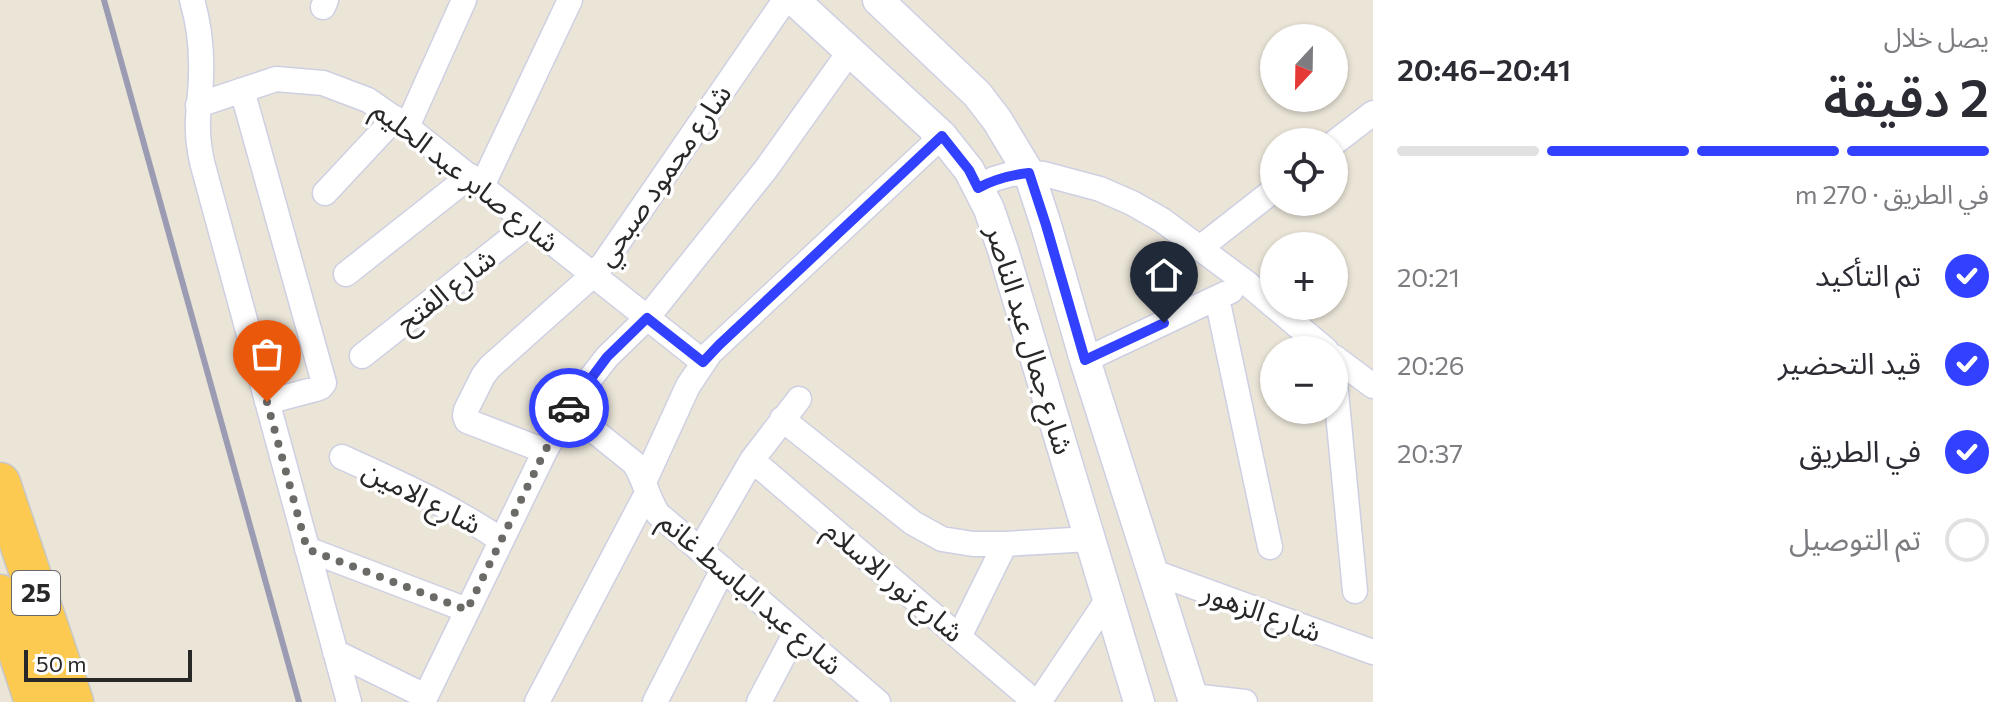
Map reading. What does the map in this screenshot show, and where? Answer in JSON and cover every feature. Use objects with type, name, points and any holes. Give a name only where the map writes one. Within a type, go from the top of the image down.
[{"type":"highway","name":"25","points":[[0,483],[73,702]]},
{"type":"highway","name":"25","points":[[0,595],[35,702]]},
{"type":"street","points":[[325,193],[401,122],[464,0]]},
{"type":"street","points":[[346,274],[476,181],[570,0]]},
{"type":"street","name":"شارع محمود صبحي","points":[[545,451],[467,421],[466,410],[483,376],[593,275],[615,249],[785,0]]},
{"type":"street","name":"شارع جمال عبد الناصر","points":[[794,0],[942,136],[969,170],[989,209],[1139,702]]},
{"type":"street","name":"شارع جمال عبد الناصر","points":[[878,0],[977,94],[997,120],[1029,173],[1193,699]]},
{"type":"street","points":[[200,5],[198,134],[202,162],[349,702]]},
{"type":"street","points":[[335,652],[424,699],[568,410],[607,357],[647,318],[766,169],[850,51]]},
{"type":"street","name":"شارع صابر عبد الحليم","points":[[198,105],[276,79],[323,83],[368,100],[401,122],[703,362]]},
{"type":"street","points":[[242,90],[324,383],[316,389],[267,402]]},
{"type":"street","points":[[1348,132],[1373,113]]},
{"type":"street","points":[[537,702],[645,487],[688,386],[703,362],[942,136]]},
{"type":"street","points":[[978,188],[1003,177],[1029,173],[1100,189],[1162,220],[1260,294]]},
{"type":"street","points":[[1200,248],[1260,201]]},
{"type":"street","name":"شارع الفتح","points":[[362,356],[529,224]]},
{"type":"street","points":[[1085,360],[1248,284]]},
{"type":"street","points":[[1217,298],[1270,547]]},
{"type":"street","points":[[1291,320],[1309,336]]},
{"type":"street","points":[[1348,367],[1373,386]]},
{"type":"street","points":[[700,550],[752,460],[799,399]]},
{"type":"street","name":"شارع عبد الباسط غانم","points":[[568,410],[634,463],[658,514],[796,632],[854,694],[878,702]]},
{"type":"street","points":[[782,419],[913,523],[942,539],[973,544],[1093,550],[1142,540]]},
{"type":"street","points":[[1339,424],[1355,591]]},
{"type":"street","name":"شارع الامين","points":[[342,457],[424,494],[501,540]]},
{"type":"street","name":"شارع نور الاسلام","points":[[752,460],[1037,702]]},
{"type":"street","points":[[959,637],[1005,544]]},
{"type":"street","points":[[307,549],[467,610]]},
{"type":"street","points":[[655,702],[723,569]]},
{"type":"street","name":"شارع الزهور","points":[[1151,571],[1373,652]]},
{"type":"street","points":[[1037,702],[1108,599]]},
{"type":"street","points":[[759,702],[796,632]]},
{"type":"street","points":[[1193,699],[1245,702]]},
{"type":"railway","points":[[104,0],[299,702]]},
{"type":"way so far","points":[[267,402],[307,549],[467,610],[569,408]]},
{"type":"route","points":[[569,408],[607,357],[647,318],[703,362],[942,136],[969,170],[978,188],[994,179],[1029,173],[1085,360],[1164,323]]}]
